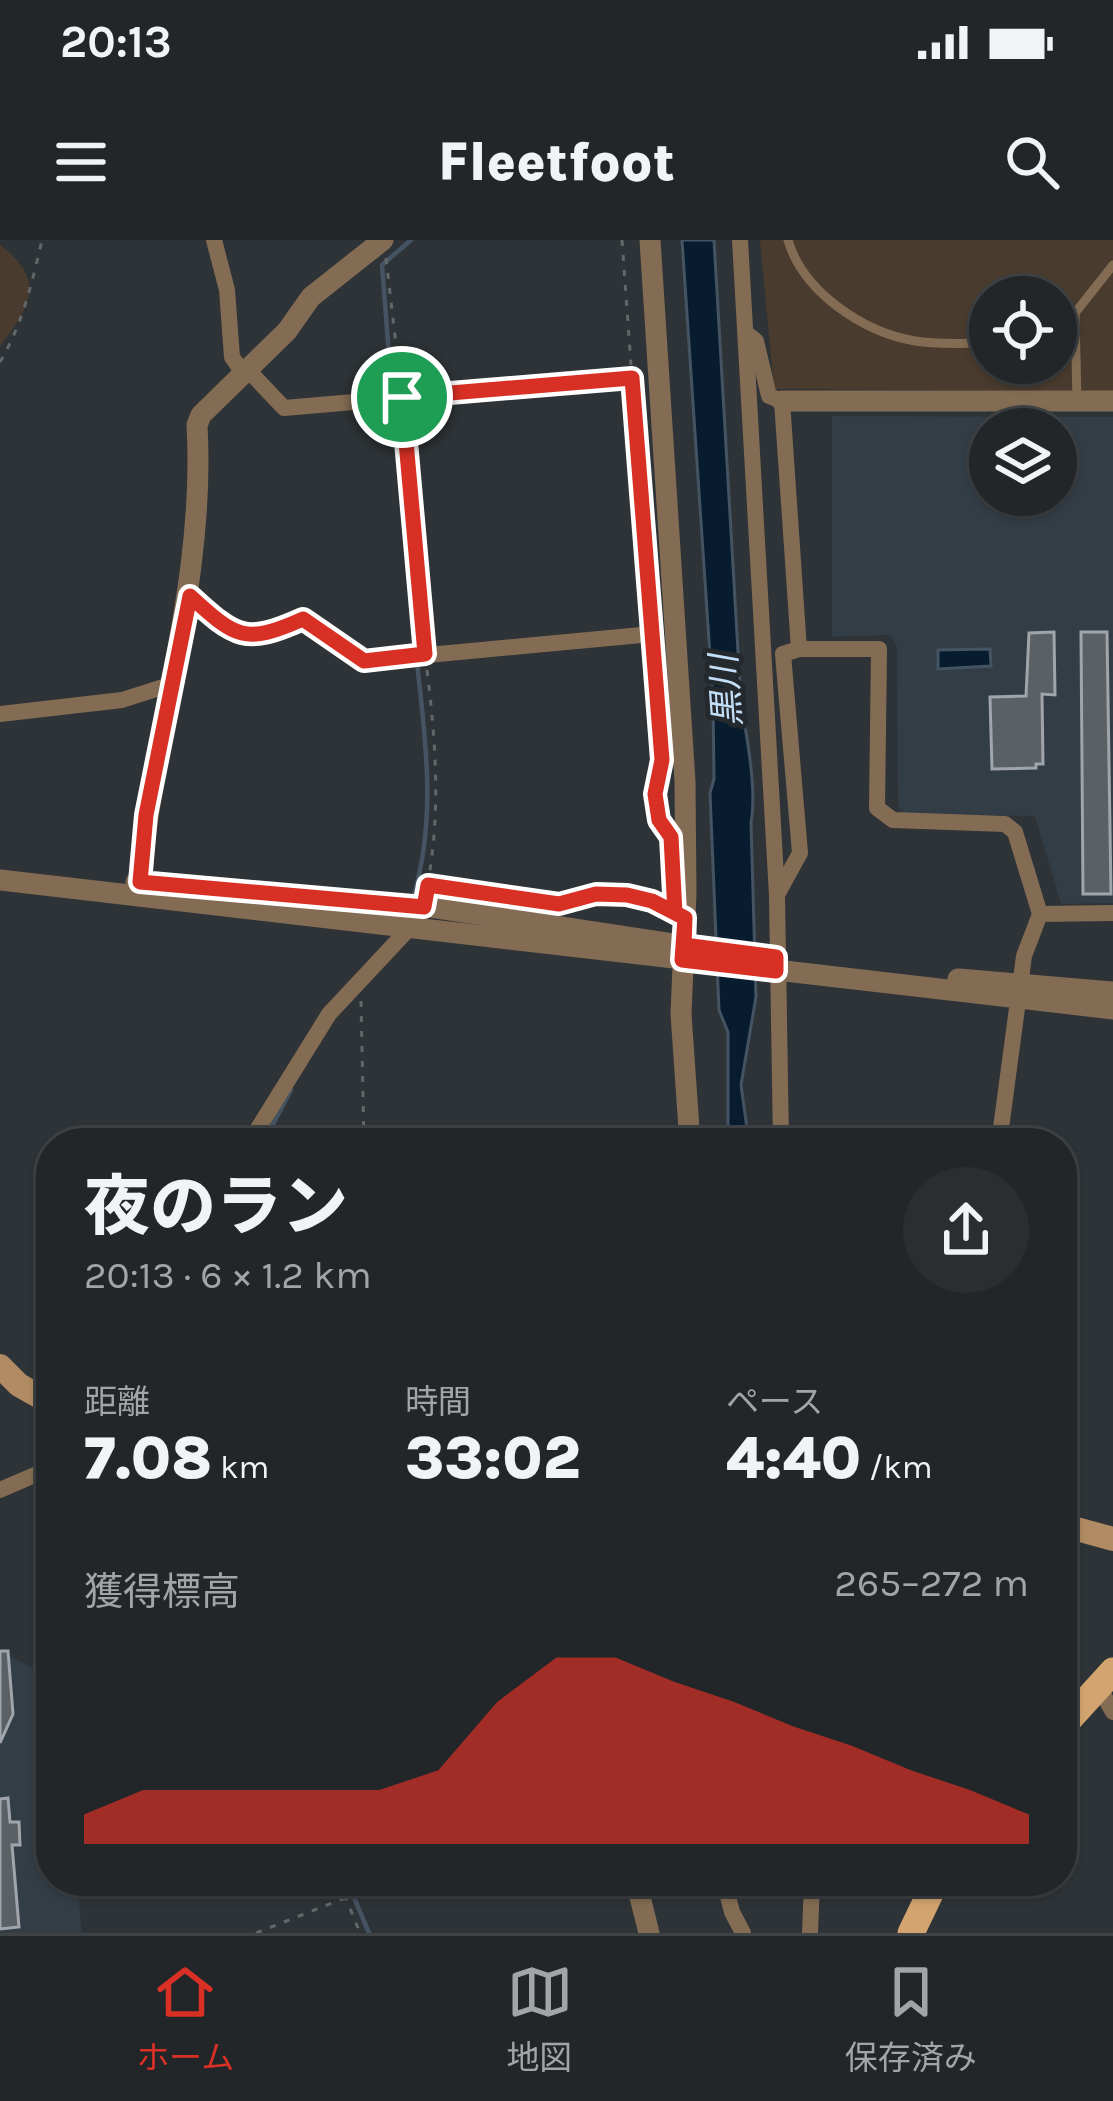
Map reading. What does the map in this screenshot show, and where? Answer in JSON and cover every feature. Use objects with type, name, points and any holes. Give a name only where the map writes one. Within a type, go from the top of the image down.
[{"type":"main road","points":[[0,1366],[36,1395]]},
{"type":"main road","points":[[1077,1529],[1113,1539]]},
{"type":"main road","points":[[1077,1710],[1108,1690]]},
{"type":"main road","points":[[911,1933],[929,1896]]},
{"type":"street","points":[[214,240],[227,290],[232,357],[284,408],[632,378]]},
{"type":"street","points":[[140,882],[146,815],[190,596],[198,509],[197,425],[201,415],[287,331],[311,297],[383,240]]},
{"type":"street","points":[[650,240],[685,782],[685,918],[692,954],[682,1014],[689,1128]]},
{"type":"street","points":[[740,240],[777,895],[781,1128]]},
{"type":"street","points":[[745,332],[756,340],[769,396],[782,401],[1113,401]]},
{"type":"street","points":[[782,401],[799,650]]},
{"type":"street","points":[[190,596],[223,627],[262,637],[303,619],[364,661],[652,634]]},
{"type":"street","points":[[777,895],[800,853],[783,654],[879,650],[878,808],[893,820],[1005,824],[1015,832],[1040,914],[1024,956],[1001,1128]]},
{"type":"street","points":[[0,714],[122,700],[169,685]]},
{"type":"street","points":[[0,871],[140,882],[1019,992],[1113,1009]]},
{"type":"street","points":[[0,880],[418,917]]},
{"type":"street","points":[[1040,914],[1113,913]]},
{"type":"street","points":[[258,1128],[329,1014],[418,917]]},
{"type":"street","points":[[1019,992],[1113,992]]},
{"type":"street","points":[[0,1490],[36,1474]]},
{"type":"street","points":[[639,1896],[649,1933]]},
{"type":"street","points":[[727,1896],[743,1933]]},
{"type":"street","points":[[810,1933],[811,1896]]},
{"type":"lane","points":[[788,240],[807,276],[832,302],[882,332],[916,341],[969,342]]},
{"type":"lane","points":[[1077,312],[1113,265]]},
{"type":"lane","points":[[1077,384],[1077,401]]},
{"type":"path","points":[[0,362],[29,299],[42,240]]},
{"type":"path","points":[[383,240],[434,726],[437,835],[428,885],[559,904],[596,894],[627,895],[652,901],[685,918]]},
{"type":"path","points":[[622,240],[662,760],[655,794],[659,820],[671,837]]},
{"type":"path","points":[[361,981],[364,1128]]},
{"type":"path","points":[[256,1933],[351,1896]]},
{"type":"path","points":[[346,1898],[361,1933]]},
{"type":"shaded area","points":[[760,240],[1113,240],[1113,391],[774,389]]},
{"type":"shaded area","points":[[0,245],[24,270],[29,294],[0,347]]},
{"type":"shaded area","points":[[832,416],[969,416],[969,516],[1077,516],[1077,417],[1113,417],[1113,903],[1061,904],[1035,816],[904,814],[898,806],[897,647],[890,635],[832,637]]},
{"type":"shaded area","points":[[0,1651],[36,1669],[36,1896],[78,1896],[82,1933],[0,1933]]},
{"type":"water","name":"黒川","points":[[682,240],[714,240],[741,703],[753,795],[756,997],[741,1085],[747,1128],[728,1128],[728,1032],[719,1010],[710,793],[713,700]]},
{"type":"water","points":[[990,649],[991,666],[938,669],[938,650]]},
{"type":"building","points":[[1054,632],[1055,695],[1042,694],[1043,764],[992,769],[990,697],[1026,696],[1029,633]]},
{"type":"building","points":[[1081,632],[1107,632],[1111,894],[1083,894]]},
{"type":"building","points":[[0,1651],[8,1651],[13,1714],[0,1743]]},
{"type":"building","points":[[8,1798],[10,1822],[19,1822],[20,1845],[12,1845],[19,1927],[0,1929],[0,1799]]},
{"type":"waterway","points":[[392,394],[382,265],[411,240]]},
{"type":"waterway","points":[[393,406],[416,651]]},
{"type":"waterway","points":[[412,901],[427,812],[417,663]]},
{"type":"waterway","points":[[271,1128],[291,1090]]},
{"type":"waterway","points":[[353,1896],[369,1933]]},
{"type":"route","points":[[402,397],[425,654],[364,661],[303,619],[262,637],[223,627],[190,596],[146,815],[140,882],[424,907],[428,885],[559,904],[596,894],[627,895],[652,901],[675,913],[685,918],[684,945],[776,957],[776,971],[682,960],[685,918],[675,913],[671,837],[659,820],[655,794],[662,760],[632,378],[402,397]]}]
